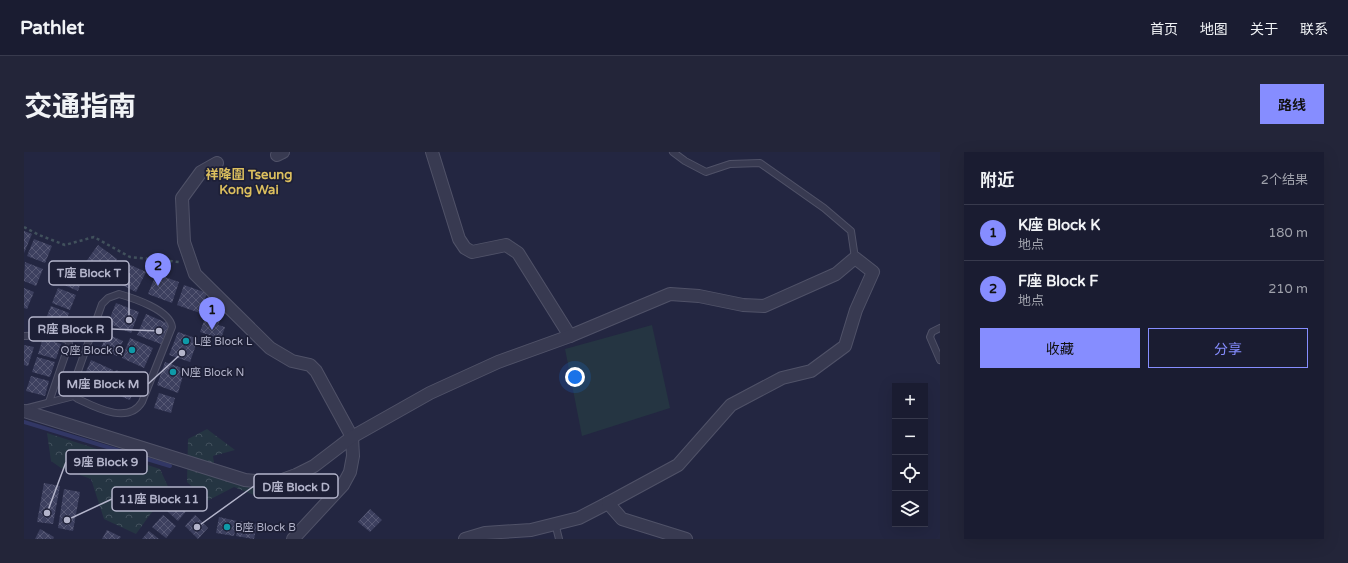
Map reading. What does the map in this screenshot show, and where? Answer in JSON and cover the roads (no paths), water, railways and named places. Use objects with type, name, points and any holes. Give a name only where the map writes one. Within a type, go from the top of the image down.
[{"type":"street","points":[[432,152],[459,239],[465,248],[472,252],[506,245],[518,253],[570,336]]},
{"type":"street","points":[[217,163],[201,172],[182,198],[184,242],[195,274],[270,348],[292,362],[310,366],[316,371],[352,437],[353,456],[350,472],[343,485],[294,539]]},
{"type":"street","points":[[24,410],[246,480],[274,484],[314,466],[352,437],[430,392],[498,362],[570,336],[670,294],[699,296],[743,305],[764,306],[836,274],[855,258],[873,272],[856,310],[845,346],[811,371],[782,378],[731,405],[678,465],[608,504],[579,518],[531,530],[485,533],[465,539]]},
{"type":"street","points":[[608,504],[622,518],[682,536],[686,539]]},
{"type":"lane","points":[[673,152],[685,161],[706,172],[730,164],[760,163],[824,208],[851,231],[855,258]]},
{"type":"lane","points":[[24,410],[74,396],[111,412],[130,412],[140,406],[170,334],[172,324],[167,316],[159,310],[119,294],[108,298],[102,304],[95,319],[75,376],[72,388],[74,396]]},
{"type":"lane","points":[[940,328],[932,332],[930,337],[940,360]]},
{"type":"lane","points":[[24,336],[51,335],[68,340],[50,402]]},
{"type":"lane","points":[[555,523],[559,539]]},
{"type":"waterway","points":[[24,422],[170,466]]},
{"type":"place","name":"F座 Block F","points":[[158,286]]},
{"type":"place","name":"T座 Block T","points":[[129,320]]},
{"type":"place","name":"K座 Block K","points":[[212,330]]},
{"type":"place","name":"R座 Block R","points":[[159,331]]},
{"type":"place","name":"L座 Block L","points":[[186,341]]},
{"type":"place","name":"Q座 Block Q","points":[[132,350]]},
{"type":"place","name":"M座 Block M","points":[[182,353]]},
{"type":"place","name":"N座 Block N","points":[[173,372]]},
{"type":"place","name":"9座 Block 9","points":[[47,513]]},
{"type":"place","name":"11座 Block 11","points":[[67,520]]},
{"type":"place","name":"D座 Block D","points":[[197,527]]},
{"type":"place","name":"B座 Block B","points":[[227,527]]},
{"type":"district","name":"祥降圍 Tseung Kong Wai","points":[[249,182]]}]
